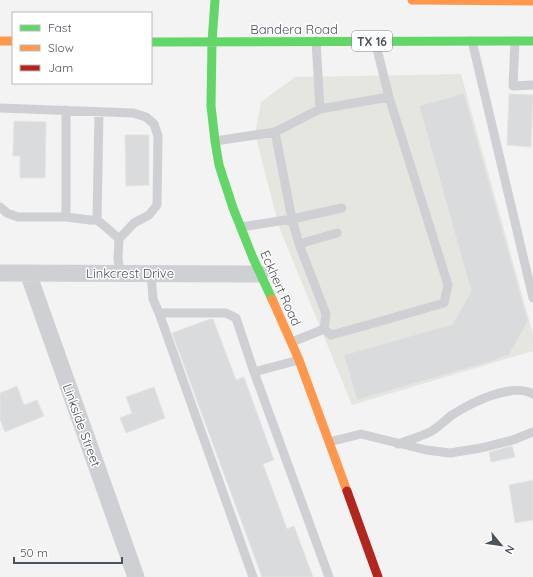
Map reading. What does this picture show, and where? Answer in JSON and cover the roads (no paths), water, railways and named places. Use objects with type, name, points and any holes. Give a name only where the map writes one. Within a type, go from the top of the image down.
[{"type":"main road","name":"Eckhert Road","points":[[215,0],[212,42],[211,106],[219,165],[240,226],[299,360],[378,577]]},
{"type":"main road","points":[[412,0],[533,1]]},
{"type":"main road","points":[[0,41],[12,41]]},
{"type":"main road","name":"Bandera Road","points":[[152,42],[533,41]]},
{"type":"street","name":"Linkcrest Drive","points":[[0,272],[260,274]]},
{"type":"street","name":"Linkside Street","points":[[28,273],[136,577]]},
{"type":"lane","points":[[316,41],[320,109]]},
{"type":"lane","points":[[472,41],[533,298]]},
{"type":"lane","points":[[516,41],[513,86],[533,85]]},
{"type":"lane","points":[[324,329],[331,335],[444,303],[448,285],[389,97],[375,42]]},
{"type":"lane","points":[[215,141],[275,132],[320,109],[389,97]]},
{"type":"lane","points":[[0,108],[132,113],[146,117],[154,124],[158,136],[157,205],[149,215],[134,223],[119,239],[118,258],[120,273]]},
{"type":"lane","points":[[66,110],[66,217]]},
{"type":"lane","points":[[97,220],[99,112]]},
{"type":"lane","points":[[275,132],[292,219],[299,244],[326,314],[324,329]]},
{"type":"lane","points":[[0,207],[6,213],[18,217],[66,217],[97,220],[119,239]]},
{"type":"lane","points":[[240,226],[292,219],[342,208]]},
{"type":"lane","points":[[299,244],[337,233]]},
{"type":"lane","points":[[151,273],[153,299],[253,577]]},
{"type":"lane","points":[[159,313],[226,313],[236,318],[254,372],[329,577]]},
{"type":"lane","points":[[292,342],[324,329]]},
{"type":"lane","points":[[254,372],[299,360]]},
{"type":"lane","points":[[398,444],[430,432],[452,415],[474,402],[514,390],[533,392]]},
{"type":"lane","points":[[329,442],[362,434],[398,444],[450,453],[481,448],[513,440],[533,432]]}]
